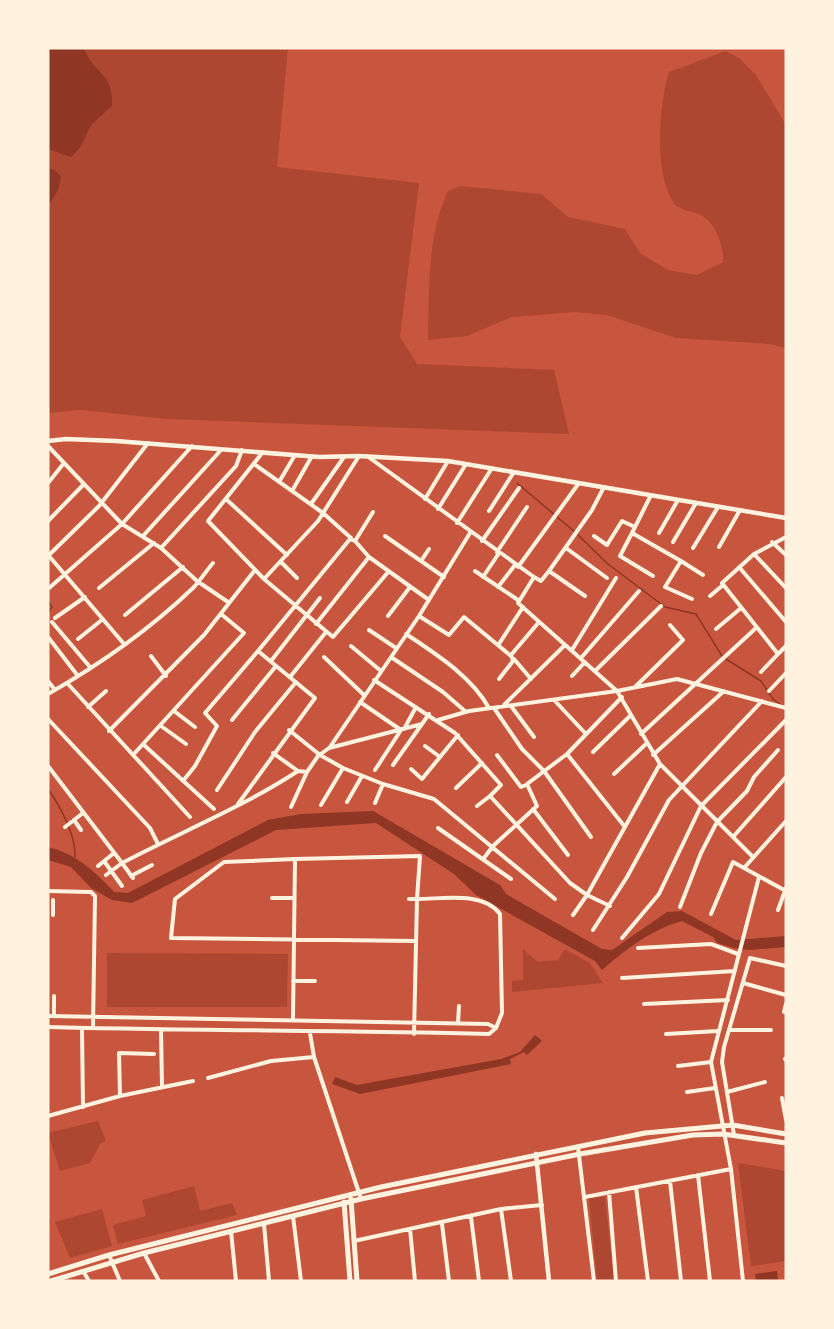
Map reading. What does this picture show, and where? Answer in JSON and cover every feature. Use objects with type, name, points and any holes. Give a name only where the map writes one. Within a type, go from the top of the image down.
[{"type":"main road","points":[[51,1281],[111,1262],[264,1224],[360,1196],[536,1154],[645,1133],[733,1125],[786,1134]]},
{"type":"main road","points":[[360,1196],[693,1135],[723,1134],[786,1143]]},
{"type":"main road","points":[[348,1200],[357,1281]]},
{"type":"main road","points":[[48,1274],[109,1255],[348,1200]]},
{"type":"main road","points":[[348,1200],[350,1281]]},
{"type":"street","points":[[48,441],[66,439],[148,443],[312,456],[366,456],[448,462],[493,467],[786,518]]},
{"type":"street","points":[[124,644],[67,574],[48,555],[100,502],[148,443]]},
{"type":"street","points":[[48,446],[122,524],[154,543],[197,581],[228,602]]},
{"type":"street","points":[[48,589],[122,524],[192,446]]},
{"type":"street","points":[[143,536],[220,450]]},
{"type":"street","points":[[161,549],[236,466],[243,450]]},
{"type":"street","points":[[263,452],[208,521],[264,579],[326,633],[334,637],[389,572]]},
{"type":"street","points":[[279,482],[295,454]]},
{"type":"street","points":[[292,491],[312,456]]},
{"type":"street","points":[[264,579],[323,513],[359,456]]},
{"type":"street","points":[[366,456],[517,566],[541,580],[592,510],[604,487]]},
{"type":"street","points":[[311,504],[344,457]]},
{"type":"street","points":[[425,499],[448,462]]},
{"type":"street","points":[[49,480],[64,463]]},
{"type":"street","points":[[254,464],[323,513],[369,557],[429,600]]},
{"type":"street","points":[[438,508],[466,464]]},
{"type":"street","points":[[457,523],[493,467]]},
{"type":"street","points":[[489,511],[515,471]]},
{"type":"street","points":[[498,587],[517,566],[580,482]]},
{"type":"street","points":[[48,521],[84,484]]},
{"type":"street","points":[[482,541],[519,488]]},
{"type":"street","points":[[651,495],[620,556],[653,576]]},
{"type":"street","points":[[227,500],[286,555]]},
{"type":"street","points":[[659,533],[678,500]]},
{"type":"street","points":[[673,542],[696,503]]},
{"type":"street","points":[[483,577],[528,507]]},
{"type":"street","points":[[693,548],[718,507]]},
{"type":"street","points":[[719,547],[740,510]]},
{"type":"street","points":[[183,782],[195,766],[217,726],[205,713],[295,605],[353,540],[373,512]]},
{"type":"street","points":[[594,536],[608,545],[622,521],[635,527]]},
{"type":"street","points":[[291,807],[307,772],[320,755],[329,748],[419,616],[471,533]]},
{"type":"street","points":[[632,533],[703,575]]},
{"type":"street","points":[[385,536],[444,577]]},
{"type":"street","points":[[710,596],[723,585],[723,581],[754,554],[772,542],[786,537]]},
{"type":"street","points":[[772,542],[786,555]]},
{"type":"street","points":[[99,588],[154,543]]},
{"type":"street","points":[[566,548],[607,578]]},
{"type":"street","points":[[421,561],[429,549]]},
{"type":"street","points":[[754,554],[786,588]]},
{"type":"street","points":[[316,624],[369,557]]},
{"type":"street","points":[[681,561],[665,587],[692,599]]},
{"type":"street","points":[[281,562],[297,578]]},
{"type":"street","points":[[48,694],[68,684],[124,644],[195,586],[213,563]]},
{"type":"street","points":[[124,615],[183,567]]},
{"type":"street","points":[[738,567],[786,622]]},
{"type":"street","points":[[109,731],[165,676],[221,614],[255,570]]},
{"type":"street","points":[[475,571],[518,600],[539,622],[617,691],[646,744],[660,764],[753,856]]},
{"type":"street","points":[[549,571],[585,596]]},
{"type":"street","points":[[518,600],[534,578]]},
{"type":"street","points":[[572,650],[616,578]]},
{"type":"street","points":[[723,585],[778,654]]},
{"type":"street","points":[[388,616],[411,587]]},
{"type":"street","points":[[572,676],[639,591]]},
{"type":"street","points":[[85,597],[51,619],[90,667]]},
{"type":"street","points":[[271,661],[320,598]]},
{"type":"street","points":[[595,671],[661,606]]},
{"type":"street","points":[[498,644],[523,607]]},
{"type":"street","points":[[716,629],[741,608]]},
{"type":"street","points":[[133,755],[244,633],[221,614]]},
{"type":"street","points":[[419,616],[449,635],[464,617],[498,644],[531,679]]},
{"type":"street","points":[[78,639],[103,619]]},
{"type":"street","points":[[499,679],[539,622]]},
{"type":"street","points":[[634,687],[683,640],[670,626]]},
{"type":"street","points":[[641,734],[756,628]]},
{"type":"street","points":[[369,630],[396,648]]},
{"type":"street","points":[[290,677],[326,633]]},
{"type":"street","points":[[406,634],[473,686],[522,749],[544,771],[591,837]]},
{"type":"street","points":[[48,638],[78,676]]},
{"type":"street","points":[[502,706],[565,645]]},
{"type":"street","points":[[351,646],[381,671]]},
{"type":"street","points":[[761,672],[786,646]]},
{"type":"street","points":[[238,804],[289,730],[315,698],[258,651]]},
{"type":"street","points":[[151,656],[165,676]]},
{"type":"street","points":[[324,657],[364,695]]},
{"type":"street","points":[[391,657],[435,686],[466,712]]},
{"type":"street","points":[[232,720],[276,666]]},
{"type":"street","points":[[769,691],[786,674]]},
{"type":"street","points":[[438,720],[466,712],[617,691],[677,679],[786,708]]},
{"type":"street","points":[[374,680],[458,735],[501,785],[477,806]]},
{"type":"street","points":[[48,681],[55,690]]},
{"type":"street","points":[[217,790],[255,732],[296,682]]},
{"type":"street","points":[[68,684],[190,817]]},
{"type":"street","points":[[88,707],[106,691]]},
{"type":"street","points":[[653,755],[724,691]]},
{"type":"street","points":[[497,755],[521,787],[526,785],[567,753],[622,697]]},
{"type":"street","points":[[554,700],[586,734]]},
{"type":"street","points":[[593,930],[610,906],[663,810],[680,785],[762,701]]},
{"type":"street","points":[[360,702],[402,730]]},
{"type":"street","points":[[511,705],[534,737]]},
{"type":"street","points":[[375,770],[416,707]]},
{"type":"street","points":[[174,711],[195,727]]},
{"type":"street","points":[[393,765],[429,714]]},
{"type":"street","points":[[592,752],[631,715]]},
{"type":"street","points":[[48,719],[150,828],[158,844]]},
{"type":"street","points":[[622,938],[659,894],[701,806],[786,720]]},
{"type":"street","points":[[329,748],[422,724]]},
{"type":"street","points":[[160,726],[186,744]]},
{"type":"street","points":[[289,730],[320,755],[343,768],[383,784],[434,799],[555,899]]},
{"type":"street","points":[[411,769],[422,779],[458,735]]},
{"type":"street","points":[[614,774],[646,744]]},
{"type":"street","points":[[144,745],[214,809]]},
{"type":"street","points":[[425,746],[440,757]]},
{"type":"street","points":[[680,907],[701,853],[717,822],[747,791],[754,777],[778,750]]},
{"type":"street","points":[[273,753],[298,771],[307,772]]},
{"type":"street","points":[[567,753],[625,826]]},
{"type":"street","points":[[456,788],[482,763]]},
{"type":"street","points":[[573,915],[587,895],[660,764]]},
{"type":"street","points":[[48,766],[132,877],[152,866]]},
{"type":"street","points":[[321,806],[343,768]]},
{"type":"street","points":[[106,875],[122,863],[158,844],[187,833],[298,771]]},
{"type":"street","points":[[347,801],[362,776]]},
{"type":"street","points":[[733,838],[786,777]]},
{"type":"street","points":[[375,803],[383,784]]},
{"type":"street","points":[[484,858],[492,846],[538,804],[526,785]]},
{"type":"street","points":[[490,796],[570,883],[587,895],[610,906]]},
{"type":"street","points":[[533,809],[568,855]]},
{"type":"street","points":[[65,827],[83,813]]},
{"type":"street","points":[[74,820],[81,830]]},
{"type":"street","points":[[744,868],[786,821]]},
{"type":"street","points":[[438,828],[511,879]]},
{"type":"street","points":[[98,866],[114,853]]},
{"type":"street","points":[[414,1034],[420,856],[224,862],[175,899],[171,938],[416,941]]},
{"type":"street","points":[[293,1018],[295,859]]},
{"type":"street","points":[[104,861],[122,886]]},
{"type":"street","points":[[711,914],[733,862],[759,878],[786,890],[778,910]]},
{"type":"street","points":[[743,1281],[731,1169],[711,1062],[728,1000],[738,951],[759,878]]},
{"type":"street","points":[[48,891],[91,892],[95,896],[93,1028]]},
{"type":"street","points":[[272,898],[294,898]]},
{"type":"street","points":[[48,1027],[310,1033],[489,1034],[496,1028],[502,1013],[500,914],[493,905],[477,900],[409,899]]},
{"type":"street","points":[[53,900],[53,915]]},
{"type":"street","points":[[638,948],[711,944],[738,951]]},
{"type":"street","points":[[734,1135],[722,1062],[724,1047],[743,983],[752,957],[786,966]]},
{"type":"street","points":[[622,978],[735,971]]},
{"type":"street","points":[[293,981],[315,981]]},
{"type":"street","points":[[743,983],[786,995]]},
{"type":"street","points":[[54,996],[54,1016]]},
{"type":"street","points":[[644,1004],[728,1000]]},
{"type":"street","points":[[784,1012],[786,1004]]},
{"type":"street","points":[[458,1023],[459,1005]]},
{"type":"street","points":[[48,1016],[415,1021],[488,1024],[496,1028]]},
{"type":"street","points":[[187,1017],[188,1029]]},
{"type":"street","points":[[82,1028],[83,1107]]},
{"type":"street","points":[[161,1030],[162,1086]]},
{"type":"street","points":[[730,1030],[771,1030]]},
{"type":"street","points":[[666,1034],[718,1031]]},
{"type":"street","points":[[310,1033],[314,1057],[360,1196]]},
{"type":"street","points":[[120,1096],[119,1053],[154,1054]]},
{"type":"street","points":[[208,1078],[271,1061],[314,1057]]},
{"type":"street","points":[[678,1066],[711,1062]]},
{"type":"street","points":[[48,1116],[120,1096],[193,1081]]},
{"type":"street","points":[[727,1092],[765,1082]]},
{"type":"street","points":[[687,1092],[715,1088]]},
{"type":"street","points":[[782,1098],[786,1120]]},
{"type":"street","points":[[578,1147],[594,1281]]},
{"type":"street","points":[[536,1154],[549,1281]]},
{"type":"street","points":[[585,1197],[731,1169]]},
{"type":"street","points":[[698,1175],[710,1281]]},
{"type":"street","points":[[670,1181],[681,1281]]},
{"type":"street","points":[[636,1187],[648,1281]]},
{"type":"street","points":[[609,1192],[616,1281]]},
{"type":"street","points":[[354,1241],[442,1224],[501,1209],[543,1205]]},
{"type":"street","points":[[501,1209],[511,1281]]},
{"type":"street","points":[[293,1216],[301,1281]]},
{"type":"street","points":[[471,1217],[479,1281]]},
{"type":"street","points":[[264,1224],[269,1281]]},
{"type":"street","points":[[442,1224],[449,1281]]},
{"type":"street","points":[[410,1229],[415,1281]]},
{"type":"street","points":[[231,1231],[236,1281]]},
{"type":"street","points":[[144,1253],[159,1281]]},
{"type":"street","points":[[109,1255],[120,1281]]},
{"type":"street","points":[[83,1270],[88,1281]]},
{"type":"shaded area","points":[[48,48],[288,48],[277,167],[419,183],[400,337],[417,364],[554,370],[569,434],[167,419],[80,410],[48,413]]},
{"type":"shaded area","points":[[48,48],[84,48],[92,63],[110,86],[112,95],[112,106],[91,125],[80,148],[71,157],[48,149]]},
{"type":"shaded area","points":[[726,51],[739,58],[756,75],[786,125],[786,348],[770,344],[676,338],[607,315],[575,312],[512,317],[467,336],[428,340],[430,264],[436,226],[448,191],[461,186],[541,194],[568,217],[625,229],[640,253],[668,270],[697,275],[723,262],[719,238],[709,221],[678,207],[672,200],[663,172],[660,137],[663,101],[669,72]]},
{"type":"shaded area","points":[[48,168],[55,170],[61,177],[58,190],[48,207]]},
{"type":"shaded area","points":[[373,811],[500,885],[506,894],[602,949],[612,950],[667,912],[682,911],[736,940],[786,936],[786,947],[749,950],[734,948],[717,943],[713,937],[682,921],[650,935],[602,970],[595,961],[476,895],[454,874],[376,823],[276,830],[132,903],[112,900],[91,888],[71,867],[48,860],[48,847],[58,850],[84,864],[114,892],[128,893],[268,820],[301,814]]},
{"type":"shaded area","points":[[523,949],[538,962],[558,960],[565,949],[590,963],[603,983],[512,992],[512,981],[523,980]]},
{"type":"shaded area","points":[[107,953],[288,954],[287,1007],[107,1007]]},
{"type":"shaded area","points":[[535,1035],[542,1041],[527,1055],[524,1052],[510,1059],[511,1064],[360,1094],[332,1084],[335,1077],[357,1085],[501,1059],[520,1052]]},
{"type":"shaded area","points":[[98,1121],[106,1141],[100,1144],[90,1163],[60,1171],[48,1133]]},
{"type":"shaded area","points":[[738,1163],[786,1171],[786,1261],[751,1266]]},
{"type":"shaded area","points":[[194,1186],[200,1211],[232,1203],[237,1215],[118,1244],[113,1225],[146,1216],[142,1200]]},
{"type":"shaded area","points":[[605,1197],[614,1281],[597,1281],[589,1198]]},
{"type":"shaded area","points":[[102,1209],[112,1246],[70,1258],[55,1222]]},
{"type":"shaded area","points":[[777,1271],[778,1280],[756,1281],[755,1274]]},
{"type":"waterway","points":[[517,483],[575,532]]},
{"type":"waterway","points":[[578,535],[608,564],[665,607],[696,614],[722,656]]},
{"type":"waterway","points":[[48,601],[52,607],[49,611]]},
{"type":"waterway","points":[[726,659],[761,681],[773,699],[781,705]]},
{"type":"waterway","points":[[48,789],[70,830],[75,857]]}]
